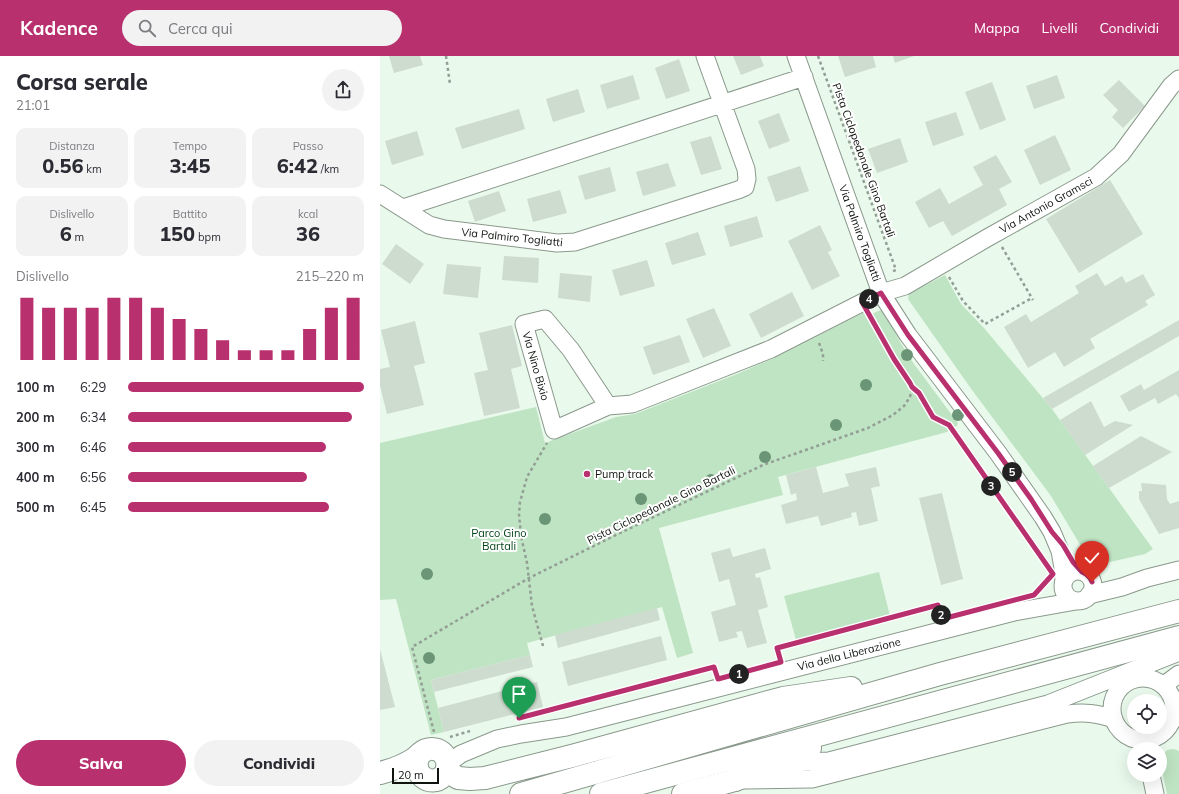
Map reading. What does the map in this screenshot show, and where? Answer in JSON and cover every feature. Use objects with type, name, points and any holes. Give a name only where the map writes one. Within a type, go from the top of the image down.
[{"type":"main road","points":[[521,794],[940,674],[1179,611]]},
{"type":"main road","points":[[601,794],[1179,637]]},
{"type":"main road","points":[[424,778],[419,773],[417,768],[417,760],[433,744],[444,754],[447,761],[447,768],[450,773],[458,778],[485,778],[572,756],[783,698],[940,674]]},
{"type":"main road","points":[[683,794],[735,780],[778,763],[872,721]]},
{"type":"main road","name":"Via della Liberazione","points":[[380,774],[400,767],[433,744]]},
{"type":"main road","name":"Via della Liberazione","points":[[380,774],[400,774],[432,780],[444,775],[447,768]]},
{"type":"street","name":"Via Palmiro Togliatti","points":[[380,194],[429,225],[444,229],[557,243],[575,242],[738,190],[745,187],[747,179],[746,169],[705,56]]},
{"type":"street","name":"Via Palmiro Togliatti","points":[[796,56],[881,293],[908,335],[998,453],[1031,499],[1052,532],[1063,545],[1073,562],[1084,573]]},
{"type":"street","points":[[403,208],[804,77]]},
{"type":"street","name":"Via Antonio Gramsci","points":[[881,293],[905,286],[994,233],[1096,177],[1121,154],[1171,86],[1179,79]]},
{"type":"street","points":[[554,430],[608,406],[632,404],[771,349],[881,293]]},
{"type":"street","name":"Via Nino Bixio","points":[[554,430],[524,324],[545,319],[571,350],[608,406]]},
{"type":"street","name":"Via Palmiro Togliatti","points":[[1052,532],[1060,551],[1058,581]]},
{"type":"street","name":"Via della Liberazione","points":[[433,744],[497,739],[566,727],[1014,612],[1082,598],[1179,570]]},
{"type":"street","name":"Via della Liberazione","points":[[1014,612],[1042,601],[1054,593],[1058,581],[1073,572],[1084,573],[1107,580],[1147,578]]},
{"type":"street","points":[[1058,581],[1071,600],[1082,598],[1092,591],[1092,582],[1084,573]]},
{"type":"street","points":[[778,763],[829,761],[1048,704],[1179,652]]},
{"type":"street","points":[[1164,685],[1179,674]]},
{"type":"street","points":[[1142,742],[1126,735],[1119,728],[1114,719],[1112,710],[1113,701],[1117,692],[1124,685],[1134,679],[1144,678],[1154,680],[1164,685],[1174,703],[1174,731],[1163,733],[1149,742]]},
{"type":"street","points":[[735,780],[812,779],[1067,714],[1084,712],[1100,714],[1114,719]]},
{"type":"street","name":"Via della Liberazione","points":[[447,768],[450,762],[461,754],[497,739]]},
{"type":"street","points":[[1152,782],[1155,794]]},
{"type":"path","points":[[446,56],[450,84]]},
{"type":"path","name":"Pista Ciclopedonale Gino Bartali","points":[[818,56],[896,270]]},
{"type":"path","points":[[942,264],[963,301],[985,324],[1032,299],[994,233]]},
{"type":"path","points":[[862,302],[894,359],[912,387],[919,393],[933,417],[949,425],[1045,562]]},
{"type":"path","name":"Pista Ciclopedonale Gino Bartali","points":[[433,744],[412,647],[529,578],[622,532],[763,465],[868,428],[893,415],[904,406],[910,397],[912,387]]},
{"type":"path","points":[[543,646],[532,606],[527,563],[519,524],[519,514],[520,502],[527,476],[554,430]]},
{"type":"path","points":[[1034,595],[1058,581]]},
{"type":"path","points":[[781,662],[777,648],[938,605],[942,619]]},
{"type":"path","points":[[538,713],[714,667],[718,679]]},
{"type":"path","points":[[433,744],[473,730]]},
{"type":"green space","points":[[945,275],[961,304],[984,328],[1052,409],[1153,549],[1145,554],[1110,562],[1100,561],[1089,555],[1082,548],[1051,496],[972,390],[908,299],[909,294]]},
{"type":"green space","name":"Parco Gino Bartali","points":[[882,310],[885,312],[900,342],[914,364],[958,423],[957,426],[947,432],[778,477],[783,495],[659,528],[693,653],[677,658],[662,607],[527,643],[530,655],[431,680],[444,732],[431,735],[396,599],[380,600],[380,443],[536,407],[545,443],[616,417],[635,414],[737,374],[774,358],[867,311],[872,314]]},
{"type":"green space","points":[[879,572],[890,616],[796,640],[784,596]]},
{"type":"green space","points":[[1174,749],[1179,751],[1179,794],[1167,794],[1164,782],[1167,782],[1167,750]]},
{"type":"building","points":[[389,56],[420,56],[423,65],[394,73]]},
{"type":"building","points":[[733,56],[760,56],[764,66],[741,75]]},
{"type":"building","points":[[838,56],[873,56],[876,67],[845,77]]},
{"type":"building","points":[[893,56],[914,56],[895,63]]},
{"type":"building","points":[[679,59],[690,91],[666,99],[655,68]]},
{"type":"building","points":[[633,75],[640,99],[607,109],[600,85]]},
{"type":"building","points":[[1057,75],[1065,98],[1034,109],[1026,86]]},
{"type":"building","points":[[1119,80],[1145,106],[1123,128],[1112,117],[1118,110],[1103,95]]},
{"type":"building","points":[[992,82],[1006,120],[980,130],[965,92]]},
{"type":"building","points":[[578,89],[585,112],[553,122],[546,99]]},
{"type":"building","points":[[519,109],[525,129],[462,149],[455,128]]},
{"type":"building","points":[[956,112],[964,135],[933,146],[925,122]]},
{"type":"building","points":[[779,113],[790,141],[769,149],[758,121]]},
{"type":"building","points":[[417,131],[424,155],[392,165],[385,141]]},
{"type":"building","points":[[1055,135],[1071,170],[1040,185],[1024,150]]},
{"type":"building","points":[[711,136],[722,169],[701,175],[690,142]]},
{"type":"building","points":[[900,138],[908,162],[877,173],[868,149]]},
{"type":"building","points":[[996,155],[1012,182],[999,189],[1007,205],[952,236],[943,221],[929,228],[915,202],[940,188],[949,204],[983,185],[973,167]]},
{"type":"building","points":[[668,163],[676,186],[643,196],[636,172]]},
{"type":"building","points":[[800,166],[809,191],[776,202],[767,177]]},
{"type":"building","points":[[610,167],[616,191],[585,200],[578,176]]},
{"type":"building","points":[[1110,180],[1143,234],[1079,273],[1046,219]]},
{"type":"building","points":[[560,190],[567,213],[533,222],[527,199]]},
{"type":"building","points":[[499,191],[506,211],[475,222],[468,201]]},
{"type":"building","points":[[757,216],[763,237],[730,247],[724,226]]},
{"type":"building","points":[[820,225],[832,250],[828,252],[840,276],[812,290],[788,241]]},
{"type":"building","points":[[698,232],[706,255],[672,265],[665,243]]},
{"type":"building","points":[[396,244],[424,264],[410,284],[382,264]]},
{"type":"building","points":[[504,256],[539,258],[538,283],[502,280]]},
{"type":"building","points":[[647,260],[655,286],[620,296],[612,270]]},
{"type":"building","points":[[447,264],[481,267],[478,298],[443,294]]},
{"type":"building","points":[[560,273],[592,276],[590,302],[558,298]]},
{"type":"building","points":[[1097,273],[1105,286],[1122,276],[1126,283],[1143,274],[1155,295],[1145,301],[1148,305],[1090,339],[1095,348],[1064,367],[1055,352],[1028,368],[1004,327],[1026,314],[1031,322],[1079,293],[1075,286]]},
{"type":"building","points":[[792,292],[804,316],[761,338],[749,314]]},
{"type":"building","points":[[714,308],[731,346],[703,358],[686,319]]},
{"type":"building","points":[[1179,320],[1179,336],[1052,409],[1043,398]]},
{"type":"building","points":[[415,321],[425,363],[414,366],[424,405],[387,414],[380,386],[380,369],[390,367],[381,330]]},
{"type":"building","points":[[512,325],[522,366],[511,369],[520,408],[484,416],[474,373],[488,370],[479,333]]},
{"type":"building","points":[[680,335],[690,362],[653,375],[643,347]]},
{"type":"building","points":[[1179,370],[1179,398],[1176,394],[1158,404],[1155,398],[1129,412],[1120,396],[1141,384],[1144,390]]},
{"type":"building","points":[[1091,401],[1104,427],[1115,421],[1133,425],[1085,455],[1060,420]]},
{"type":"building","points":[[1141,436],[1172,452],[1109,488],[1093,466]]},
{"type":"building","points":[[816,467],[823,493],[849,486],[845,474],[876,467],[880,486],[871,488],[878,521],[859,526],[856,512],[851,513],[852,517],[821,526],[818,516],[786,524],[781,505],[797,500],[796,493],[791,495],[786,475]]},
{"type":"building","points":[[1141,483],[1166,485],[1167,499],[1170,504],[1179,501],[1179,528],[1159,534],[1139,499],[1139,491],[1142,491]]},
{"type":"building","points":[[942,493],[963,579],[941,585],[919,498]]},
{"type":"building","points":[[730,548],[733,557],[765,548],[771,569],[755,574],[756,578],[760,577],[768,607],[758,610],[767,643],[747,648],[742,631],[736,632],[738,637],[719,642],[711,612],[736,605],[729,579],[719,582],[711,553]]},
{"type":"building","points":[[657,608],[660,620],[558,648],[555,635]]},
{"type":"building","points":[[661,636],[667,660],[568,686],[562,662]]},
{"type":"building","points":[[380,649],[395,707],[380,710]]},
{"type":"building","points":[[530,655],[533,667],[434,692],[431,680]]},
{"type":"building","points":[[537,682],[543,707],[444,732],[438,708]]},
{"type":"place","name":"Pump track","points":[[587,474]]},
{"type":"route","points":[[519,718],[714,667],[718,679],[781,662],[777,648],[938,605],[942,619],[1034,595],[1053,574],[949,425],[933,417],[919,393],[912,387],[894,359],[862,302],[881,293],[908,335],[998,453],[1031,499],[1052,532],[1068,552],[1073,562],[1090,578],[1092,582]]}]
